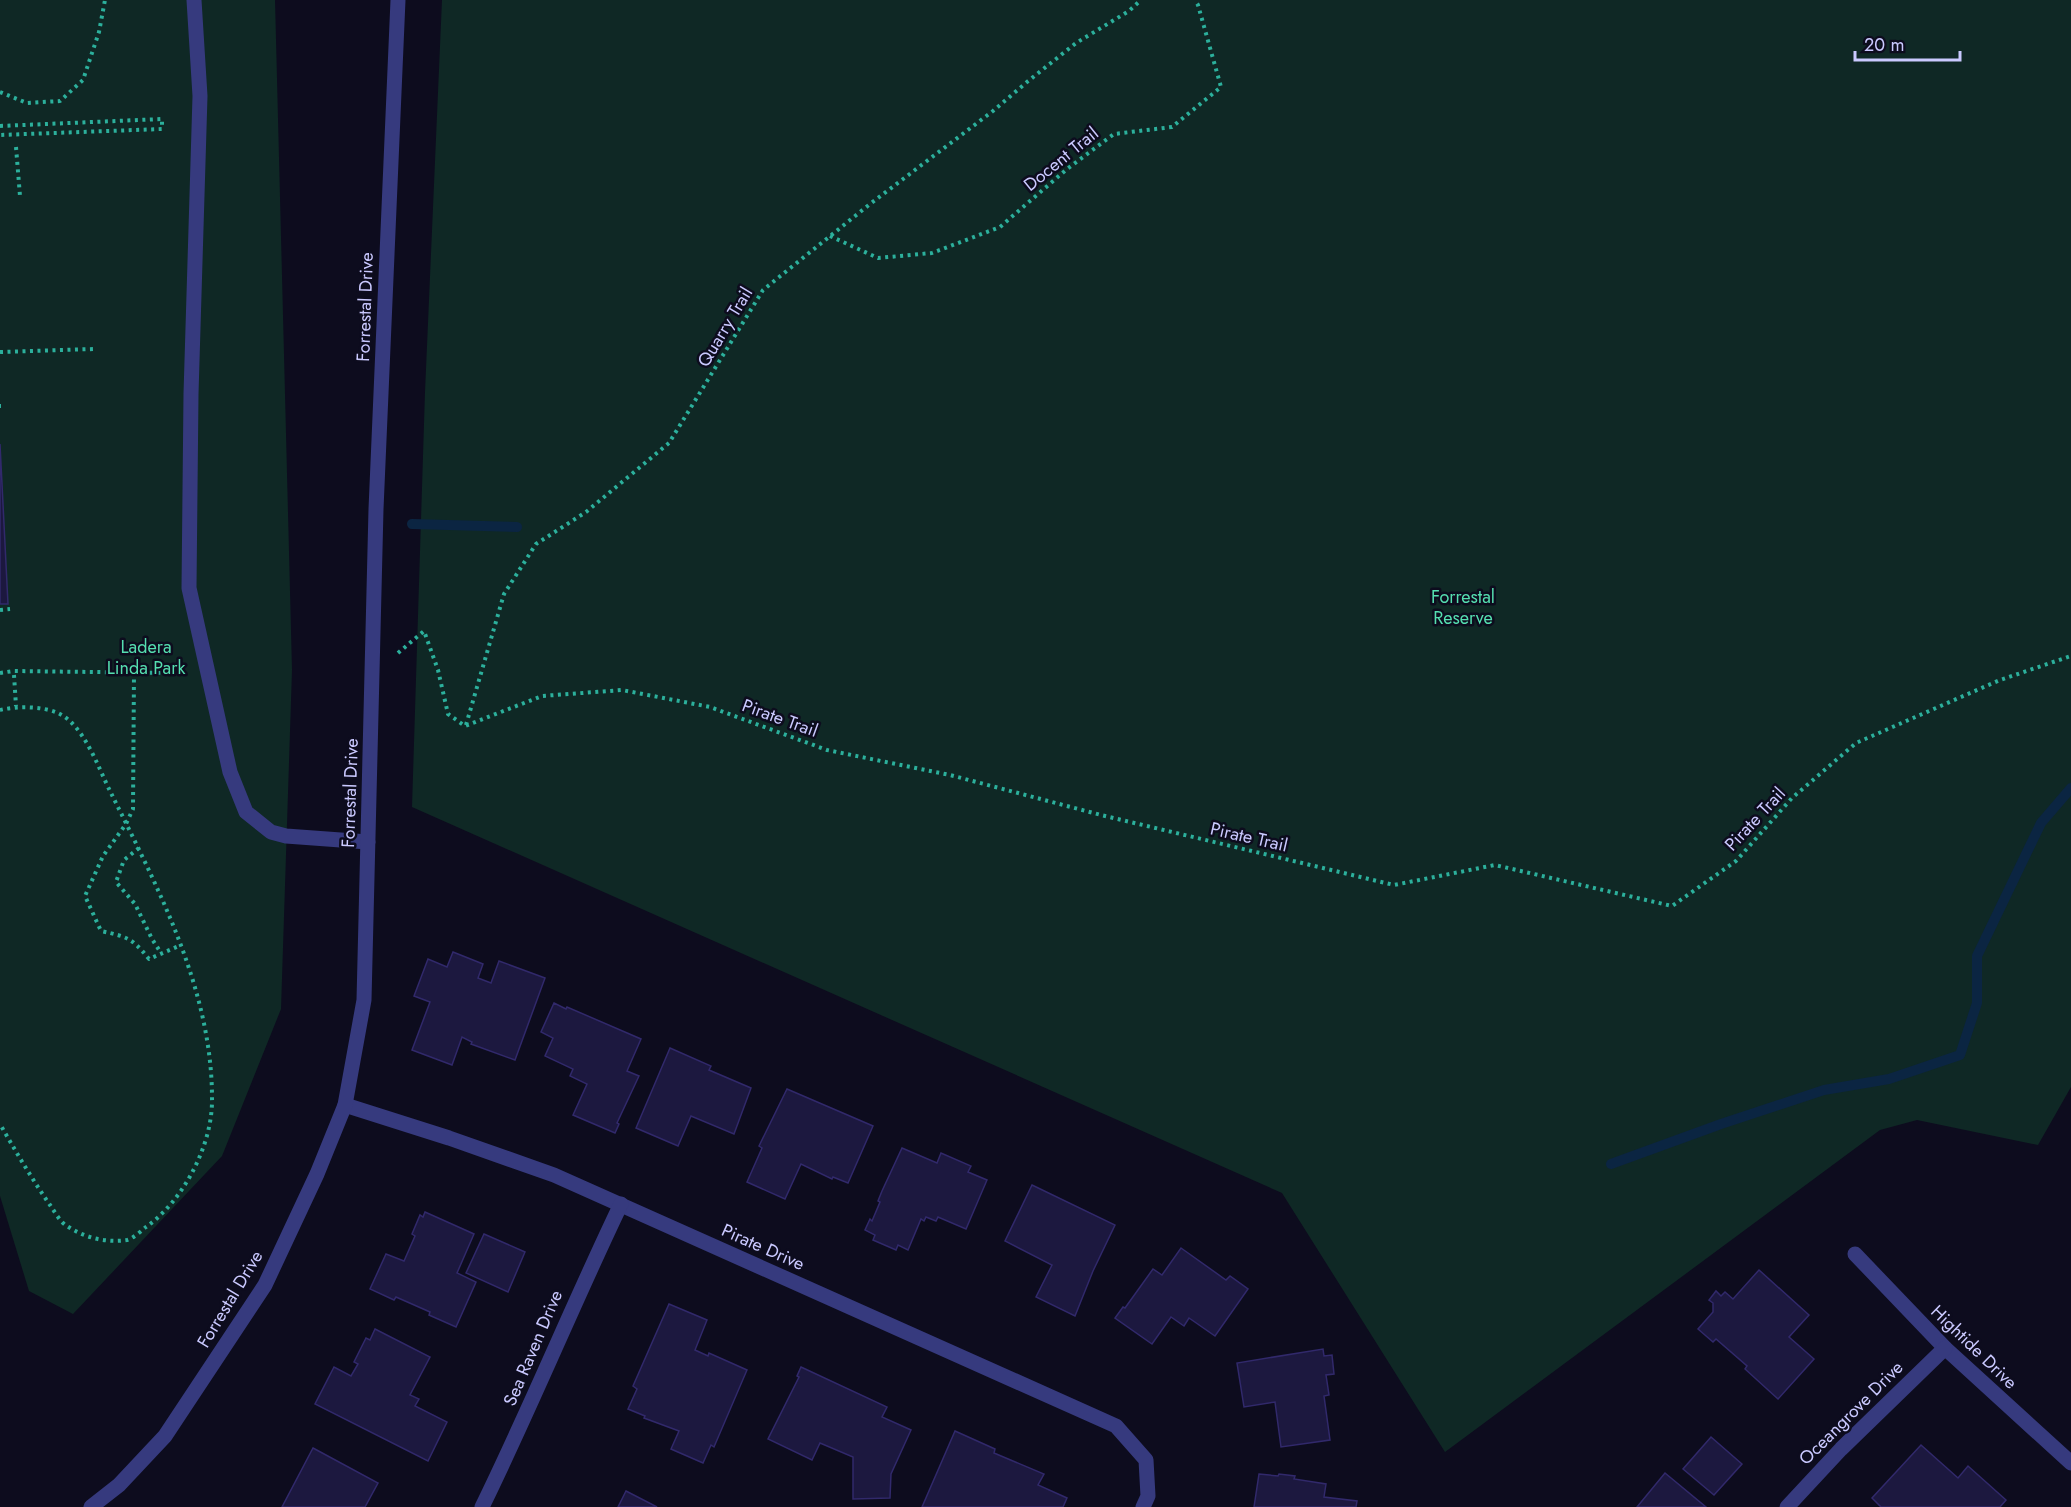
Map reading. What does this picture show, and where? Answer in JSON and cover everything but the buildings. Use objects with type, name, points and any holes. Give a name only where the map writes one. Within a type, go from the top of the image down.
[{"type":"street","points":[[194,0],[200,96],[191,394],[189,588],[230,772],[246,812],[271,832],[286,836],[368,842]]},
{"type":"street","name":"Forrestal Drive","points":[[91,1507],[119,1485],[165,1436],[265,1285],[322,1162],[345,1105],[364,1000],[376,509],[398,0]]},
{"type":"street","name":"Pirate Drive","points":[[345,1105],[554,1175],[1116,1426],[1146,1460],[1148,1496],[1143,1507]]},
{"type":"street","name":"Sea Raven Drive","points":[[482,1507],[515,1440],[574,1302],[621,1204]]},
{"type":"street","name":"Hightide Drive","points":[[1855,1254],[1945,1348],[2071,1463]]},
{"type":"street","name":"Oceangrove Drive","points":[[1786,1507],[1840,1449],[1945,1348]]},
{"type":"path","points":[[0,93],[27,103],[60,101],[83,80],[99,32],[105,0]]},
{"type":"path","name":"Quarry Trail","points":[[465,726],[504,594],[536,544],[586,512],[669,443],[763,290],[993,111],[1026,82],[1076,44],[1129,11],[1141,0]]},
{"type":"path","name":"Docent Trail","points":[[830,236],[878,258],[932,253],[1000,227],[1067,169],[1114,134],[1172,126],[1221,87],[1195,0]]},
{"type":"path","points":[[0,126],[162,119],[162,129],[0,135]]},
{"type":"path","points":[[16,147],[20,196]]},
{"type":"path","points":[[0,352],[94,349]]},
{"type":"path","points":[[0,610],[10,609]]},
{"type":"path","points":[[424,631],[438,670],[448,714],[465,726]]},
{"type":"path","name":"Pirate Trail","points":[[465,726],[542,696],[622,690],[710,707],[827,750],[950,775],[1123,821],[1394,885],[1495,865],[1672,906],[1736,861],[1792,798],[1856,743],[2000,680],[2071,656]]},
{"type":"path","points":[[0,673],[13,671],[172,673]]},
{"type":"path","points":[[134,672],[133,809],[126,824],[103,856],[85,896],[101,931],[126,937],[137,944],[149,959],[181,945]]},
{"type":"path","points":[[14,675],[16,706]]},
{"type":"path","points":[[0,710],[16,706],[58,713],[80,731],[155,880],[181,945],[201,1015],[208,1052],[212,1100],[207,1136],[189,1182],[158,1219],[129,1240],[90,1239],[64,1225],[29,1175],[0,1124]]},
{"type":"path","points":[[138,848],[123,860],[117,882],[135,904],[161,953]]},
{"type":"green space","name":"Ladera Linda Park","points":[[0,0],[275,0],[292,670],[281,1009],[222,1156],[73,1314],[29,1291],[0,1196]]},
{"type":"green space","name":"Forrestal Reserve","points":[[442,0],[2071,0],[2071,1087],[2038,1145],[1917,1120],[1880,1130],[1445,1452],[1282,1193],[412,807],[425,392]]},
{"type":"waterway","points":[[412,524],[517,527]]},
{"type":"waterway","points":[[1611,1164],[1824,1090],[1889,1079],[1960,1055],[1977,1003],[1977,956],[2041,823],[2071,788]]}]
